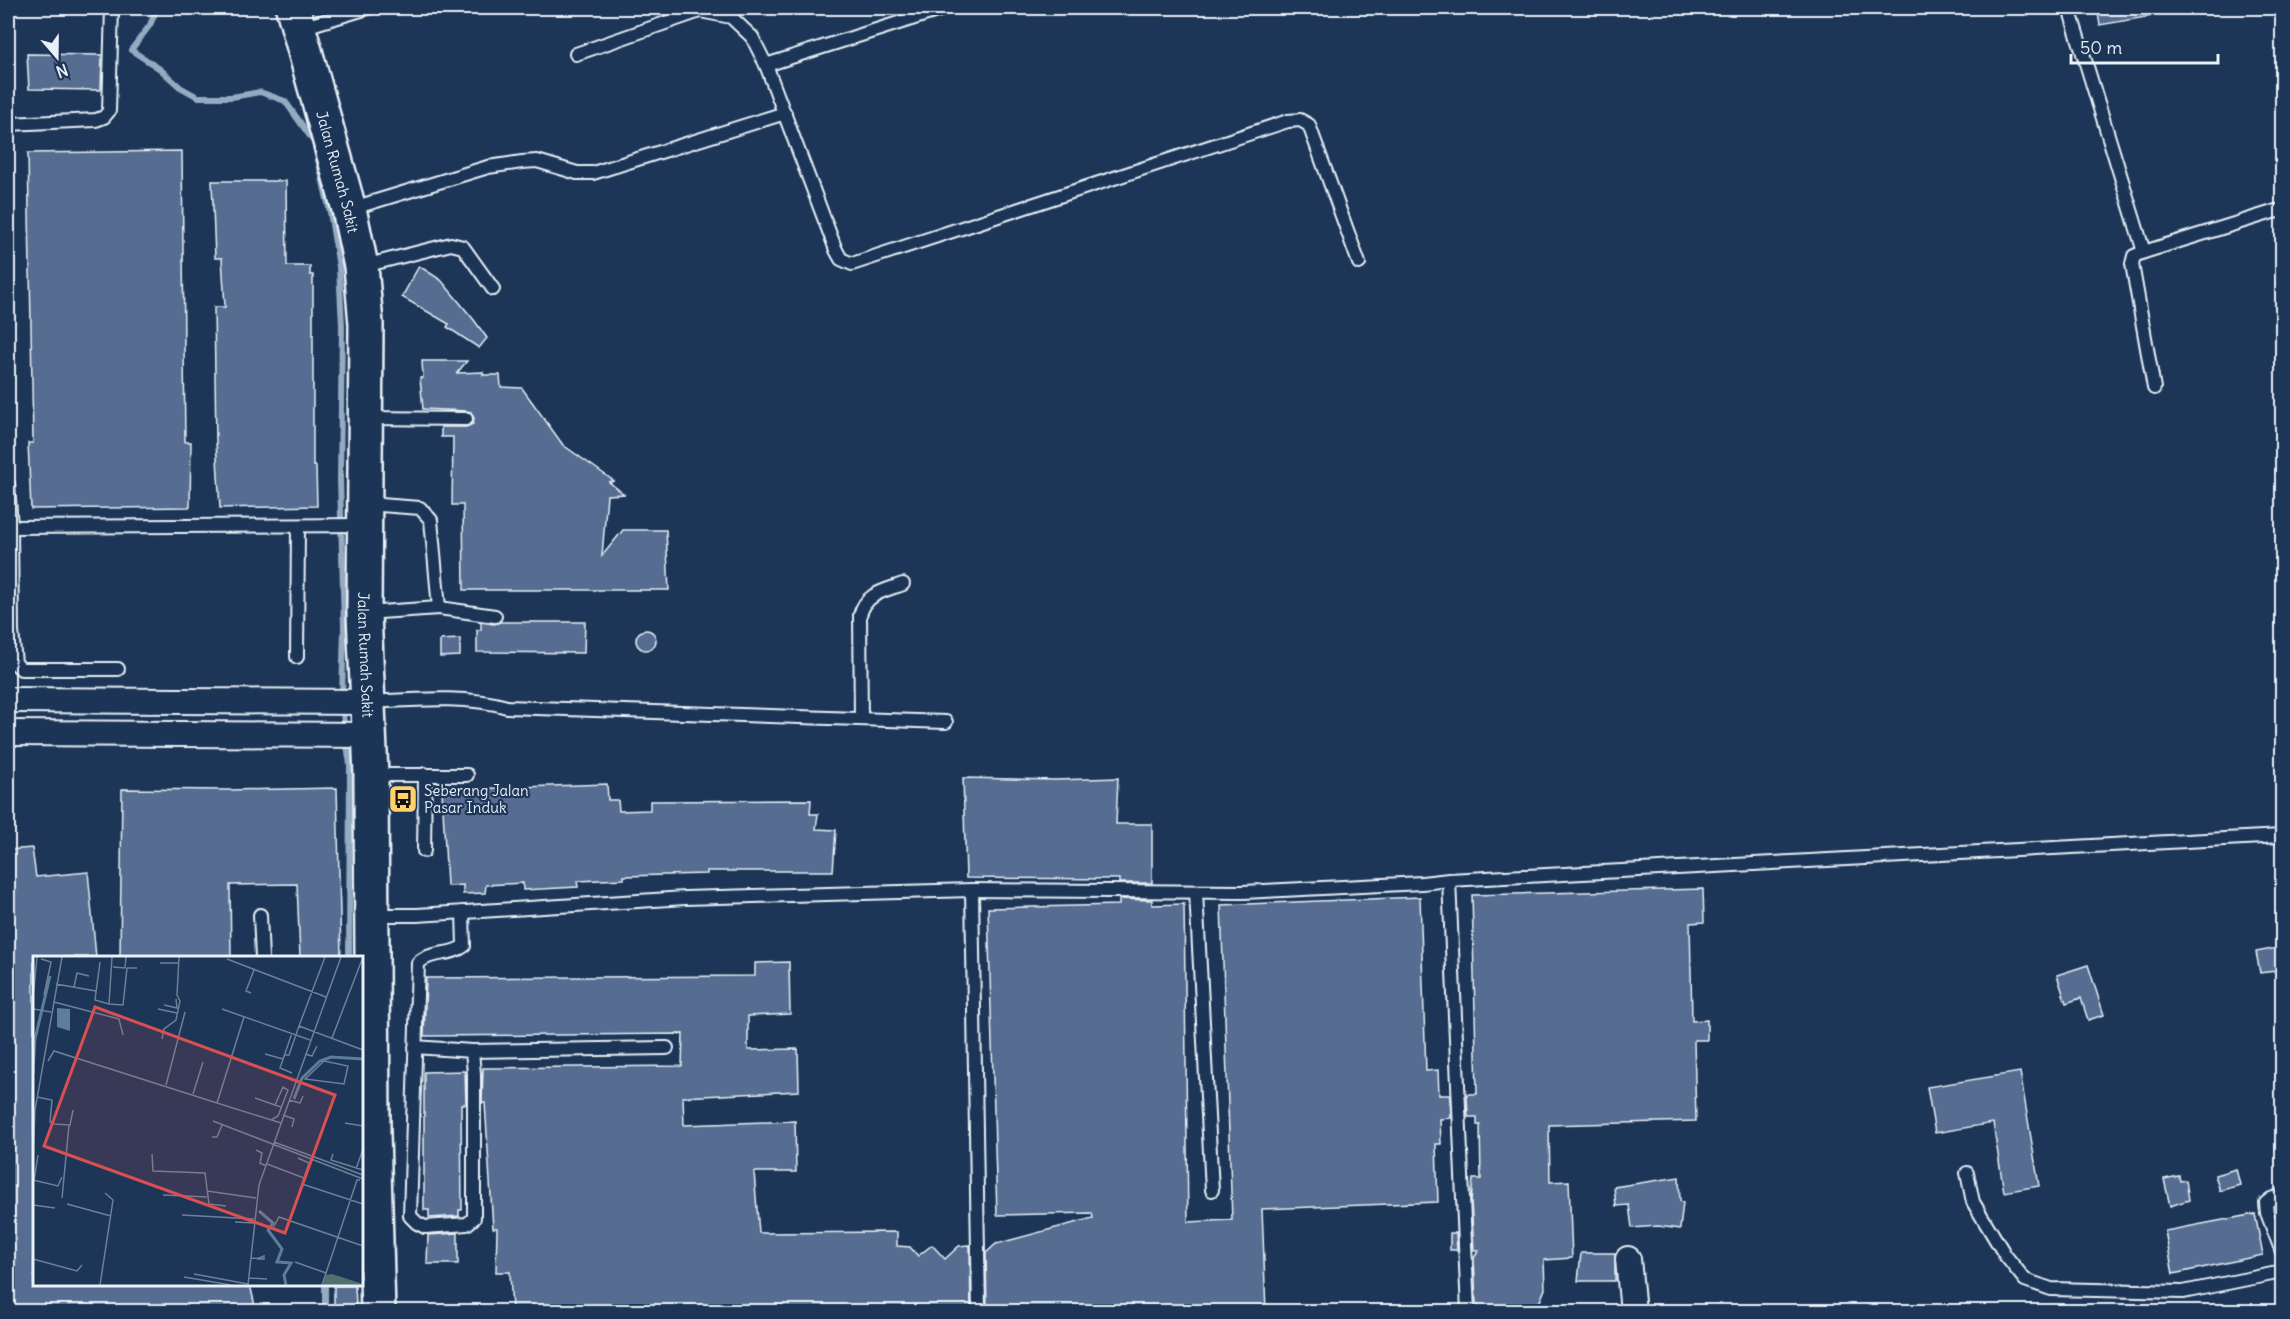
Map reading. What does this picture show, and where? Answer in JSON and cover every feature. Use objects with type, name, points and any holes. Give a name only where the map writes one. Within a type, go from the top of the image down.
[{"type":"main road","name":"Jalan Rumah Sakit","points":[[296,18],[349,209],[361,266],[366,324],[366,418],[354,520],[364,613],[350,702],[351,735],[371,775],[372,915],[367,989],[367,1133],[378,1311]]},
{"type":"street","points":[[8,700],[350,702]]},
{"type":"street","points":[[8,734],[351,735]]},
{"type":"street","points":[[1628,1259],[1632,1311]]},
{"type":"lane","points":[[8,124],[96,120],[104,117],[109,111],[111,8]]},
{"type":"lane","points":[[296,18],[368,8]]},
{"type":"lane","points":[[766,65],[946,8]]},
{"type":"lane","points":[[2069,8],[2144,252]]},
{"type":"lane","points":[[576,54],[700,11],[730,17],[752,38],[766,65],[836,250],[841,259],[852,264],[1300,120],[1309,125],[1359,263]]},
{"type":"lane","points":[[349,209],[488,167],[537,161],[577,173],[593,173],[785,113]]},
{"type":"lane","points":[[2154,388],[2132,264],[2134,256],[2276,211],[2283,212]]},
{"type":"lane","points":[[361,266],[451,244],[463,247],[493,290]]},
{"type":"lane","points":[[366,418],[466,419]]},
{"type":"lane","points":[[8,483],[15,663],[21,669],[118,669]]},
{"type":"lane","points":[[11,527],[298,527],[420,508],[431,520],[439,608]]},
{"type":"lane","points":[[297,657],[298,527]]},
{"type":"lane","points":[[861,718],[860,615],[863,604],[869,597],[903,584]]},
{"type":"lane","points":[[364,613],[439,608],[495,616]]},
{"type":"lane","points":[[350,702],[410,700],[488,702],[507,707],[946,722]]},
{"type":"lane","points":[[424,851],[425,774]]},
{"type":"lane","points":[[371,775],[467,775]]},
{"type":"lane","points":[[372,915],[463,912],[685,898],[972,891],[1243,892],[2283,836]]},
{"type":"lane","points":[[1449,880],[1468,1311]]},
{"type":"lane","points":[[972,891],[979,1311]]},
{"type":"lane","points":[[1196,892],[1212,1190]]},
{"type":"lane","points":[[463,912],[464,946],[456,951],[426,958],[418,963],[410,1215],[417,1224],[426,1227],[467,1224],[474,1218],[472,1051]]},
{"type":"lane","points":[[260,915],[262,956]]},
{"type":"lane","points":[[415,1047],[472,1051],[667,1048]]},
{"type":"lane","points":[[1967,1173],[1973,1202],[2005,1255],[2025,1280],[2051,1289],[2182,1292],[2283,1272]]},
{"type":"lane","points":[[2283,1195],[2266,1203],[2267,1213],[2283,1252]]},
{"type":"building","points":[[2097,8],[2151,8],[2152,16],[2100,25]]},
{"type":"building","points":[[27,54],[102,55],[101,90],[29,89]]},
{"type":"building","points":[[182,151],[185,442],[191,442],[190,507],[31,509],[28,443],[33,443],[28,153]]},
{"type":"building","points":[[212,181],[286,181],[287,266],[310,266],[310,275],[313,275],[313,466],[316,466],[317,506],[220,508],[216,442],[214,307],[225,307],[222,258],[215,258]]},
{"type":"building","points":[[419,266],[441,280],[474,320],[487,338],[479,348],[447,327],[449,324],[402,297]]},
{"type":"building","points":[[422,361],[467,361],[457,373],[483,372],[483,375],[500,375],[501,387],[522,388],[563,445],[614,481],[609,482],[624,494],[607,495],[602,556],[623,530],[666,530],[669,590],[464,590],[463,505],[452,505],[453,437],[441,437],[441,427],[466,427],[473,424],[474,418],[471,412],[467,411],[423,409],[420,378],[423,378]]},
{"type":"building","points":[[481,622],[494,624],[500,622],[585,622],[584,653],[477,652],[477,630],[481,630]]},
{"type":"building","points":[[646,630],[653,633],[656,640],[653,647],[646,650],[639,647],[636,640],[639,633]]},
{"type":"building","points":[[460,639],[460,656],[440,657],[440,640]]},
{"type":"building","points":[[963,778],[1055,780],[1118,778],[1116,824],[1152,824],[1152,883],[1119,883],[1119,879],[966,878]]},
{"type":"building","points":[[607,784],[608,800],[618,800],[619,811],[650,810],[650,801],[811,800],[810,814],[818,814],[816,829],[836,830],[833,871],[707,871],[707,874],[624,876],[624,879],[577,881],[578,887],[523,890],[523,883],[486,885],[485,893],[463,894],[463,885],[447,886],[442,790]]},
{"type":"building","points":[[337,788],[341,956],[300,956],[297,884],[230,885],[231,956],[120,956],[122,789]]},
{"type":"building","points":[[32,848],[36,877],[88,872],[96,956],[33,956],[33,1286],[250,1286],[256,1311],[8,1311],[8,850]]},
{"type":"building","points":[[1703,889],[1704,922],[1690,923],[1692,1021],[1707,1020],[1707,1040],[1694,1040],[1696,1121],[1549,1125],[1550,1182],[1569,1181],[1572,1258],[1544,1260],[1545,1289],[1540,1301],[1531,1311],[1484,1311],[1476,1303],[1474,1258],[1479,1250],[1474,1250],[1471,1202],[1473,1179],[1481,1179],[1480,1125],[1477,1125],[1477,1117],[1468,1117],[1467,1094],[1477,1094],[1472,895]]},
{"type":"building","points":[[1420,897],[1426,1071],[1438,1070],[1439,1095],[1450,1095],[1451,1118],[1440,1119],[1441,1144],[1436,1144],[1438,1202],[1262,1209],[1266,1311],[987,1311],[986,1253],[996,1244],[1093,1218],[1092,1213],[997,1215],[988,908],[1119,905],[1119,899],[1152,900],[1152,905],[1184,904],[1188,1222],[1232,1220],[1221,905]]},
{"type":"building","points":[[2283,947],[2283,970],[2260,973],[2256,952]]},
{"type":"building","points":[[789,962],[790,1014],[748,1016],[748,1050],[798,1049],[799,1091],[683,1097],[684,1125],[795,1121],[796,1172],[754,1172],[759,1233],[897,1232],[897,1246],[910,1247],[918,1256],[932,1245],[945,1259],[959,1246],[968,1245],[970,1247],[971,1311],[512,1311],[510,1272],[496,1272],[497,1228],[493,1228],[485,1103],[482,1103],[483,1068],[682,1066],[683,1034],[424,1036],[426,978],[755,976],[755,963]]},
{"type":"building","points":[[2088,965],[2104,1015],[2088,1020],[2081,998],[2066,1003],[2057,975]]},
{"type":"building","points":[[465,1071],[466,1104],[461,1104],[462,1210],[459,1210],[459,1216],[429,1218],[429,1210],[424,1210],[424,1072]]},
{"type":"building","points":[[2020,1072],[2039,1186],[2004,1192],[1993,1123],[1935,1133],[1927,1087]]},
{"type":"building","points":[[2236,1169],[2240,1185],[2220,1191],[2215,1175]]},
{"type":"building","points":[[2179,1176],[2180,1181],[2186,1180],[2189,1200],[2170,1206],[2164,1179]]},
{"type":"building","points":[[1679,1177],[1680,1201],[1683,1202],[1680,1229],[1658,1226],[1632,1228],[1629,1205],[1616,1206],[1614,1187]]},
{"type":"building","points":[[2255,1214],[2263,1255],[2173,1274],[2165,1231]]},
{"type":"building","points":[[458,1233],[458,1264],[427,1264],[428,1235]]},
{"type":"building","points":[[1450,1233],[1456,1233],[1457,1250],[1450,1250]]},
{"type":"building","points":[[1581,1253],[1615,1253],[1615,1281],[1578,1281]]},
{"type":"building","points":[[334,1286],[355,1286],[356,1305],[352,1305],[351,1311],[334,1311]]},
{"type":"waterway","points":[[157,8],[150,25],[131,50],[160,69],[180,87],[198,97],[232,97],[260,92],[285,101],[314,142],[330,212],[339,267],[342,326],[340,479],[344,627],[342,696]]},
{"type":"waterway","points":[[343,707],[344,729]]},
{"type":"waterway","points":[[346,739],[350,764],[349,956]]},
{"type":"waterway","points":[[325,1286],[325,1312]]},
{"type":"place","name":"Seberang Jalan Pasar Induk","points":[[403,799]]}]
